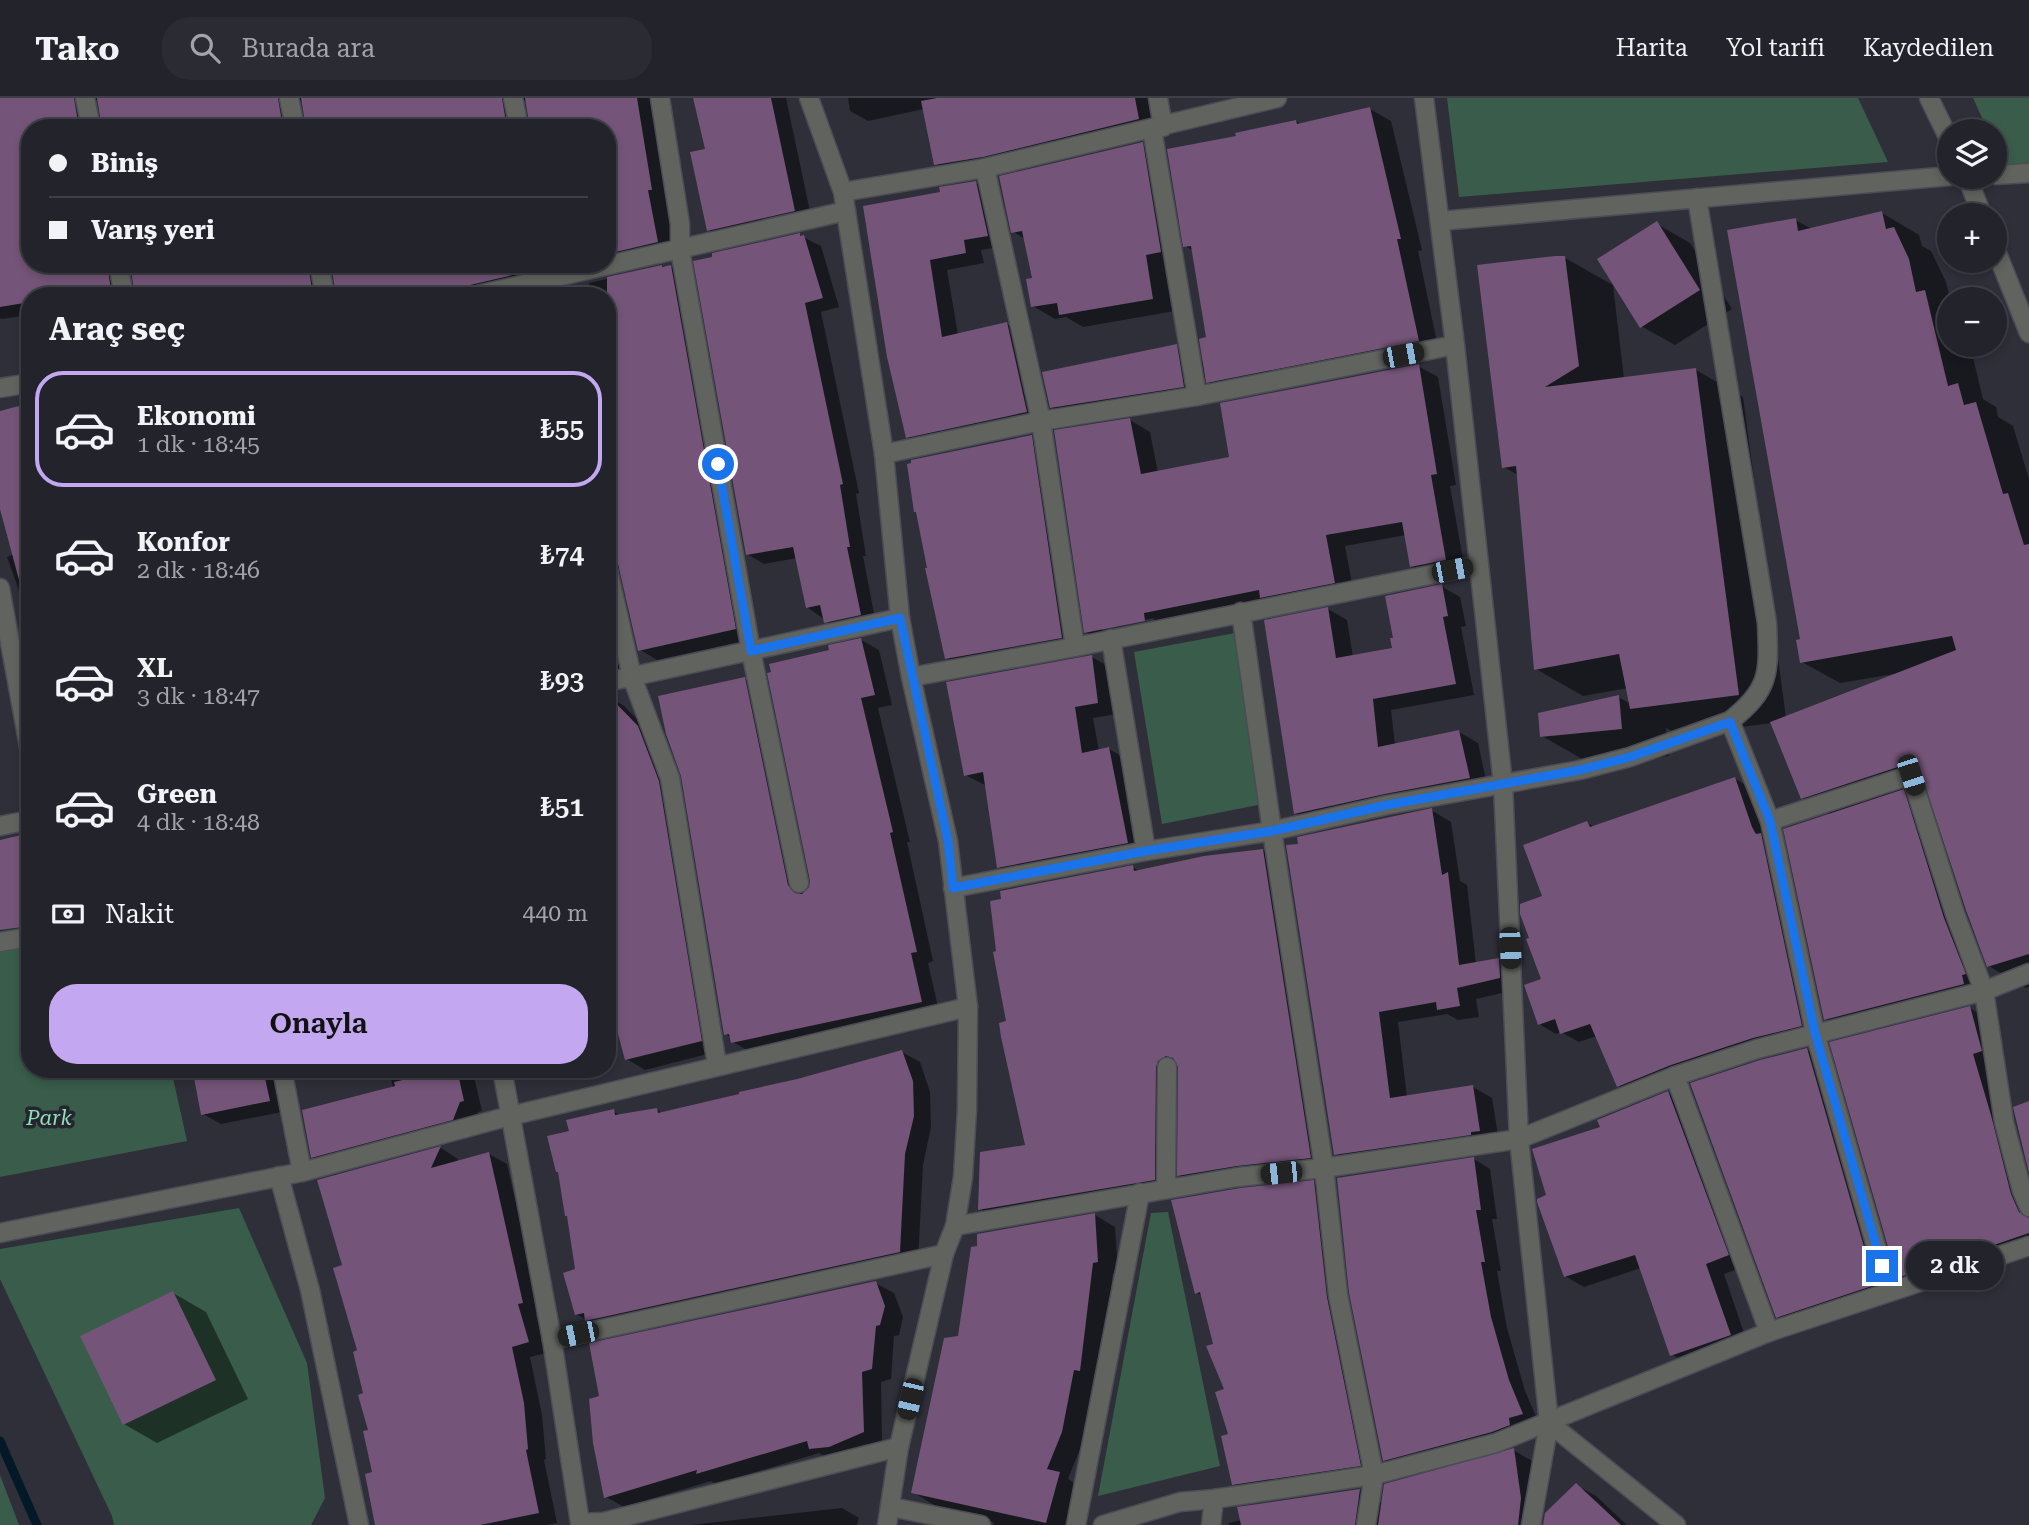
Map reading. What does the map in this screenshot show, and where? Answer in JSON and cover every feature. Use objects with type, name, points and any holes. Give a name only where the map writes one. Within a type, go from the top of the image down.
[{"type":"street","points":[[85,98],[89,119]]},
{"type":"street","points":[[289,98],[293,119]]},
{"type":"street","points":[[513,98],[517,119]]},
{"type":"street","points":[[660,98],[680,224],[680,250],[751,651],[799,883]]},
{"type":"street","points":[[809,98],[844,192],[884,453],[900,618],[948,841],[968,1007],[967,1123],[963,1177],[955,1226],[944,1254],[899,1447],[887,1525]]},
{"type":"street","points":[[1158,98],[1157,128],[1197,396]]},
{"type":"street","points":[[844,192],[985,168],[1277,98]]},
{"type":"street","points":[[1424,98],[1455,345],[1503,784],[1519,1139],[1549,1423],[1531,1525]]},
{"type":"street","points":[[1929,98],[1939,119]]},
{"type":"street","points":[[985,168],[1041,421],[1075,647]]},
{"type":"street","points":[[2007,174],[2029,173]]},
{"type":"street","points":[[1440,221],[1937,177]]},
{"type":"street","points":[[953,888],[1146,851],[1272,831],[1387,805],[1592,767],[1630,757],[1730,722],[1754,701],[1763,686],[1769,662],[1768,623],[1697,198]]},
{"type":"street","points":[[616,264],[846,211]]},
{"type":"street","points":[[514,287],[576,273]]},
{"type":"street","points":[[2005,273],[2029,333]]},
{"type":"street","points":[[884,453],[1041,421],[1197,396],[1455,345]]},
{"type":"street","points":[[0,388],[21,384]]},
{"type":"street","points":[[911,677],[1075,647],[1479,565]]},
{"type":"street","points":[[0,588],[21,703]]},
{"type":"street","points":[[616,606],[632,677],[670,778],[718,1065]]},
{"type":"street","points":[[1241,612],[1324,1168],[1338,1295],[1374,1475],[1366,1525]]},
{"type":"street","points":[[616,680],[900,618]]},
{"type":"street","points":[[1111,639],[1146,851]]},
{"type":"street","points":[[1730,722],[1770,821],[1815,1033],[1889,1292]]},
{"type":"street","points":[[1770,821],[1911,775],[1955,914],[1984,991],[2004,1122],[2022,1191],[2029,1207]]},
{"type":"street","points":[[0,826],[21,822]]},
{"type":"street","points":[[0,942],[21,938]]},
{"type":"street","points":[[955,1226],[1238,1177],[1324,1168],[1519,1139],[1675,1076],[1815,1033],[1984,991],[2029,973]]},
{"type":"street","points":[[0,1233],[303,1172],[510,1116],[968,1007]]},
{"type":"street","points":[[1166,1189],[1167,1066]]},
{"type":"street","points":[[1675,1076],[1769,1332]]},
{"type":"street","points":[[284,1078],[303,1172]]},
{"type":"street","points":[[504,1078],[552,1340],[575,1524],[603,1524],[899,1447]]},
{"type":"street","points":[[279,1176],[310,1290],[359,1525]]},
{"type":"street","points":[[1076,1525],[1140,1193]]},
{"type":"street","points":[[1103,1525],[1180,1502],[1374,1475],[1496,1443],[1769,1332],[2029,1246]]},
{"type":"street","points":[[552,1340],[944,1254]]},
{"type":"street","points":[[1549,1423],[1675,1525]]},
{"type":"street","points":[[1210,1525],[1214,1499]]},
{"type":"street","points":[[891,1507],[981,1525]]},
{"type":"green space","points":[[1447,98],[1858,98],[1888,162],[1459,197]]},
{"type":"green space","points":[[1973,98],[2029,98],[2029,163],[2007,165],[2007,119],[1983,119]]},
{"type":"green space","points":[[1235,633],[1263,804],[1162,824],[1134,652]]},
{"type":"green space","name":"Park","points":[[21,924],[21,1078],[173,1078],[187,1141],[0,1177],[0,928]]},
{"type":"green space","points":[[239,1208],[307,1363],[325,1498],[311,1525],[114,1525],[0,1279],[0,1249]]},
{"type":"green space","points":[[1168,1212],[1220,1466],[1098,1496],[1151,1213]]},
{"type":"green space","points":[[0,1475],[19,1525],[0,1525]]},
{"type":"building","points":[[0,98],[74,98],[78,119],[21,119],[21,273],[108,273],[111,287],[21,287],[21,304],[0,307]]},
{"type":"building","points":[[97,98],[278,98],[282,119],[100,119]]},
{"type":"building","points":[[301,98],[502,98],[506,119],[304,119]]},
{"type":"building","points":[[525,98],[637,98],[652,190],[648,190],[658,242],[616,252],[616,119],[528,119]]},
{"type":"building","points":[[693,98],[771,98],[795,211],[707,231],[690,152],[705,149]]},
{"type":"building","points":[[937,98],[1135,98],[1139,119],[983,157],[934,165],[921,101]]},
{"type":"building","points":[[1370,107],[1401,239],[1397,239],[1419,341],[1206,383],[1199,339],[1206,337],[1191,246],[1183,247],[1167,149],[1236,136],[1235,133],[1296,120],[1297,124]]},
{"type":"building","points":[[1143,142],[1161,252],[1146,255],[1153,299],[1059,315],[1057,303],[1031,307],[1026,279],[1032,278],[1022,231],[1011,233],[999,176]]},
{"type":"building","points":[[976,181],[988,236],[964,240],[966,253],[930,260],[942,337],[1007,322],[1027,412],[906,438],[887,357],[863,206],[940,192],[939,187]]},
{"type":"building","points":[[1882,211],[1886,229],[1894,227],[1909,259],[1916,292],[1925,290],[1937,340],[1937,357],[1941,357],[1948,386],[1958,383],[1964,405],[1976,402],[2003,494],[2008,493],[2024,545],[2029,544],[2029,954],[1987,967],[1919,767],[1907,764],[1801,799],[1770,722],[1956,650],[1952,636],[1800,663],[1796,640],[1800,639],[1727,230],[1796,218],[1798,231]]},
{"type":"building","points":[[1657,221],[1700,290],[1640,328],[1597,259]]},
{"type":"building","points":[[800,233],[800,236],[804,235],[823,298],[805,303],[843,484],[840,485],[850,547],[847,547],[861,615],[824,623],[820,605],[806,608],[793,547],[746,555],[693,261],[712,257],[712,253]]},
{"type":"building","points":[[1565,256],[1579,366],[1545,387],[1696,368],[1739,695],[1630,709],[1619,654],[1534,670],[1516,466],[1502,468],[1477,265]]},
{"type":"building","points":[[671,265],[736,629],[638,651],[616,560],[616,287],[607,287],[607,277]]},
{"type":"building","points":[[131,273],[309,273],[312,287],[134,287]]},
{"type":"building","points":[[332,273],[521,273],[467,287],[335,287]]},
{"type":"building","points":[[1177,344],[1184,387],[1050,408],[1042,372]]},
{"type":"building","points":[[1419,364],[1437,474],[1431,475],[1446,560],[1410,567],[1402,522],[1326,535],[1335,583],[1260,598],[1259,590],[1144,613],[1145,621],[1084,633],[1054,430],[1130,418],[1141,474],[1229,457],[1220,403]]},
{"type":"building","points":[[21,405],[21,587],[0,509],[0,411]]},
{"type":"building","points":[[1032,435],[1062,638],[945,659],[914,512],[907,464],[911,463],[911,460]]},
{"type":"building","points":[[1442,584],[1448,616],[1443,617],[1456,684],[1373,699],[1378,747],[1459,730],[1470,778],[1294,814],[1264,620],[1328,607],[1336,658],[1392,648],[1390,638],[1393,638],[1385,596]]},
{"type":"building","points":[[861,638],[875,695],[861,698],[893,832],[890,833],[917,952],[911,953],[922,1002],[731,1043],[729,1034],[724,1035],[681,776],[666,734],[658,696],[745,677],[788,885],[795,893],[802,894],[809,887],[810,881],[767,673],[771,672],[769,664],[829,650],[828,645]]},
{"type":"building","points":[[1092,655],[1098,703],[1075,707],[1082,753],[1109,747],[1128,843],[997,868],[983,772],[964,776],[946,682]]},
{"type":"building","points":[[1619,695],[1622,729],[1540,737],[1538,713]]},
{"type":"building","points":[[616,703],[638,726],[659,781],[702,1041],[625,1060],[616,1026]]},
{"type":"building","points":[[1735,777],[1752,827],[1756,834],[1761,833],[1802,1026],[1753,1038],[1671,1065],[1617,1087],[1590,1024],[1560,1034],[1555,1019],[1538,1025],[1524,985],[1541,979],[1526,939],[1529,938],[1520,914],[1520,904],[1542,896],[1523,845],[1587,821],[1590,827]]},
{"type":"building","points":[[1904,789],[1944,918],[1966,974],[1962,975],[1964,984],[1824,1020],[1783,829]]},
{"type":"building","points":[[1432,808],[1442,875],[1448,872],[1459,965],[1499,958],[1500,978],[1457,988],[1460,1006],[1437,1010],[1436,1002],[1379,1012],[1390,1098],[1473,1085],[1480,1131],[1471,1132],[1471,1135],[1334,1155],[1286,845],[1298,844],[1297,837]]},
{"type":"building","points":[[21,835],[21,927],[0,930],[0,840]]},
{"type":"building","points":[[1263,849],[1311,1158],[1177,1176],[1178,1067],[1173,1058],[1166,1056],[1158,1061],[1156,1067],[1155,1180],[978,1210],[980,1152],[1025,1145],[1001,1037],[999,1023],[1006,1021],[993,952],[996,951],[990,901],[1001,899],[1000,891],[1133,865],[1134,871],[1204,856]]},
{"type":"building","points":[[1970,1006],[1982,1051],[1973,1054],[2011,1194],[2019,1212],[2029,1218],[2029,1233],[1897,1278],[1829,1042]]},
{"type":"building","points":[[1807,1048],[1875,1285],[1776,1318],[1690,1083]]},
{"type":"building","points":[[902,1050],[913,1081],[914,1116],[905,1154],[900,1252],[585,1321],[584,1313],[575,1315],[563,1273],[575,1269],[567,1216],[547,1136],[569,1131],[566,1120],[614,1109],[615,1115],[657,1108],[658,1113]]},
{"type":"building","points":[[194,1078],[265,1078],[270,1101],[201,1115]]},
{"type":"building","points":[[459,1078],[464,1101],[460,1102],[453,1120],[311,1158],[302,1110],[395,1086],[394,1082],[407,1079]]},
{"type":"building","points":[[1668,1091],[1729,1255],[1706,1264],[1731,1335],[1670,1356],[1635,1255],[1564,1277],[1537,1202],[1537,1199],[1546,1195],[1532,1149],[1600,1127],[1597,1120]]},
{"type":"building","points":[[2029,1101],[2029,1173],[2013,1107]]},
{"type":"building","points":[[441,1146],[431,1168],[489,1152],[523,1303],[518,1304],[529,1342],[512,1347],[524,1403],[526,1450],[539,1513],[480,1525],[375,1525],[365,1474],[372,1472],[363,1431],[368,1430],[358,1395],[363,1393],[353,1352],[357,1350],[333,1268],[342,1265],[317,1180]]},
{"type":"building","points":[[1474,1157],[1481,1210],[1476,1210],[1485,1262],[1481,1262],[1491,1317],[1509,1380],[1523,1414],[1509,1418],[1510,1425],[1492,1432],[1383,1461],[1349,1293],[1337,1178]]},
{"type":"building","points":[[1314,1180],[1327,1297],[1361,1466],[1232,1485],[1221,1436],[1228,1434],[1215,1392],[1224,1389],[1206,1346],[1213,1344],[1200,1292],[1195,1294],[1171,1200],[1240,1188]]},
{"type":"building","points":[[1095,1213],[1098,1262],[1093,1263],[1080,1371],[1074,1370],[1062,1432],[1047,1469],[1060,1472],[1046,1523],[911,1493],[944,1338],[958,1336],[971,1247],[977,1246],[977,1234]]},
{"type":"building","points":[[876,1281],[885,1306],[880,1325],[876,1326],[872,1369],[862,1372],[864,1432],[829,1447],[809,1449],[807,1441],[604,1498],[593,1443],[589,1399],[599,1396],[589,1343]]},
{"type":"building","points":[[173,1291],[216,1380],[123,1425],[80,1336]]},
{"type":"building","points":[[1514,1448],[1521,1498],[1518,1525],[1378,1525],[1384,1484]]},
{"type":"building","points":[[1576,1483],[1621,1525],[1543,1525],[1545,1513]]},
{"type":"building","points":[[1360,1489],[1355,1525],[1241,1525],[1237,1507]]},
{"type":"waterway","points":[[0,1441],[37,1525]]},
{"type":"route","points":[[718,464],[751,651],[900,618],[948,841],[953,888],[1146,851],[1272,831],[1387,805],[1580,770],[1630,757],[1730,722],[1770,821],[1815,1033],[1882,1266]]}]
